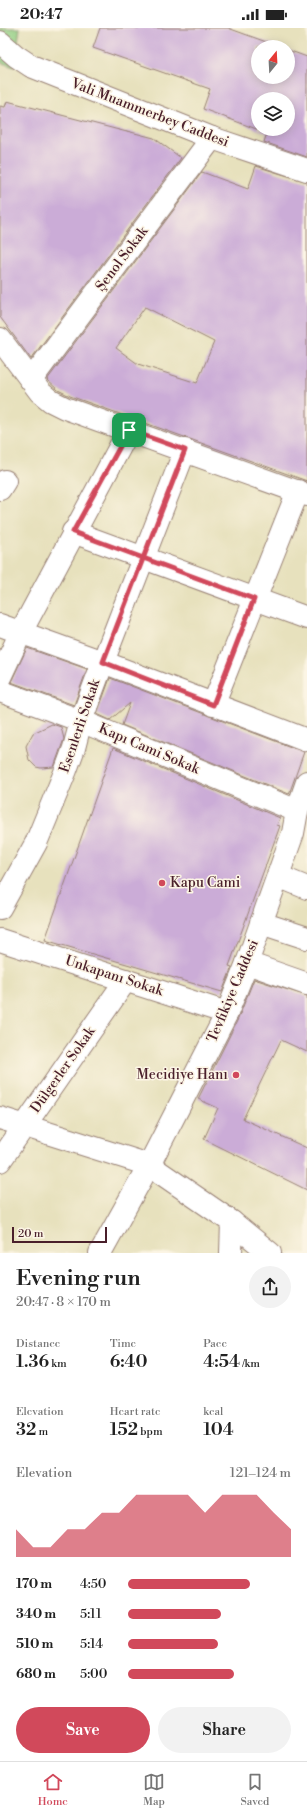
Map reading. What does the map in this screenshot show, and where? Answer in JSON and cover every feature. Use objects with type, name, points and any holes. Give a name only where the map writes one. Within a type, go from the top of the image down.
[{"type":"street","name":"Vali Muammerbey Caddesi","points":[[0,42],[16,56],[32,66],[212,138],[307,170]]},
{"type":"street","name":"Şenol Sokak","points":[[31,380],[212,138]]},
{"type":"street","points":[[0,339],[31,380],[51,401],[65,408],[302,493],[254,599],[213,705]]},
{"type":"street","points":[[0,677],[21,632],[73,532],[129,430]]},
{"type":"street","name":"Esenlerli Sokak","points":[[0,908],[36,843],[74,748],[81,721],[142,556],[185,450]]},
{"type":"street","points":[[73,532],[142,556],[307,618]]},
{"type":"street","points":[[0,625],[103,662],[307,740]]},
{"type":"street","name":"Kapı Cami Sokak","points":[[0,691],[81,721],[297,811]]},
{"type":"street","name":"Tevfikiye Caddesi","points":[[100,1253],[149,1165],[228,1013],[248,963],[278,876],[300,835],[297,811],[307,782]]},
{"type":"street","points":[[278,876],[307,888]]},
{"type":"street","points":[[261,923],[307,938]]},
{"type":"street","name":"Unkapanı Sokak","points":[[0,940],[228,1013]]},
{"type":"street","points":[[248,963],[307,984]]},
{"type":"street","name":"Dülgerler Sokak","points":[[0,1161],[126,980]]},
{"type":"street","points":[[0,1118],[149,1165],[232,1222],[270,1253]]},
{"type":"street","points":[[231,1253],[232,1222]]},
{"type":"green space","points":[[0,28],[20,28],[14,67],[0,62]]},
{"type":"building","points":[[100,28],[228,28],[261,40],[251,40],[251,84],[295,84],[295,53],[307,57],[307,157],[264,142],[266,136],[295,136],[295,92],[251,92],[251,127],[203,109],[210,89],[93,48]]},
{"type":"building","points":[[7,101],[154,138],[181,158],[31,359],[0,317],[0,106],[5,107]]},
{"type":"building","points":[[256,166],[307,182],[307,481],[70,396],[58,390],[47,380],[202,172],[248,189]],"holes":[[[145,307],[214,342],[197,383],[138,364],[116,348]]]},
{"type":"building","points":[[27,648],[87,669],[74,705],[11,682]]},
{"type":"building","points":[[110,678],[304,752],[289,794],[122,725],[130,703],[110,720],[97,714]]},
{"type":"building","points":[[52,724],[61,727],[64,739],[54,767],[36,767],[29,760],[26,746],[33,733]]},
{"type":"building","name":"Kapu Cami","points":[[113,748],[280,818],[277,825],[280,826],[229,966],[232,967],[222,992],[45,940]]},
{"type":"building","name":"Mecidiye Hanı","points":[[254,979],[307,996],[307,1052],[281,1040],[243,1119],[307,1148],[307,1190],[204,1139],[218,1108],[198,1099],[238,1019]]},
{"type":"place","name":"Kapu Cami","points":[[162,883]]},
{"type":"place","name":"Mecidiye Hanı","points":[[236,1075]]},
{"type":"route","points":[[129,430],[73,532],[142,556],[254,599],[213,705],[103,662],[142,556],[185,450],[129,430]]}]
